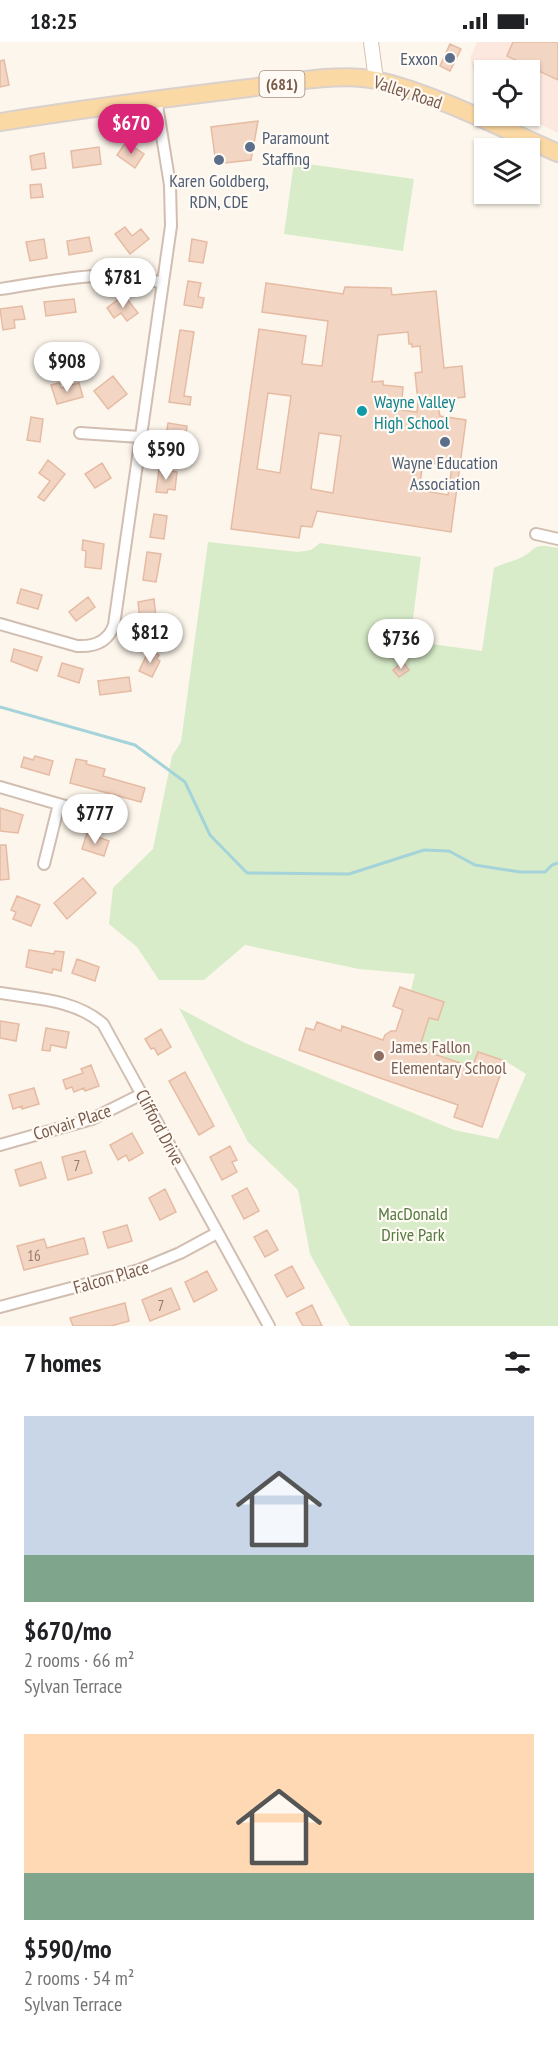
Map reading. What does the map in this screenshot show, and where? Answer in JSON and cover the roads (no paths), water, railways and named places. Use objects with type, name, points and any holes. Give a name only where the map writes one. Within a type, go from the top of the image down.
[{"type":"main road","points":[[371,42],[376,80]]},
{"type":"main road","name":"Valley Road","points":[[0,122],[156,99],[344,78],[376,80],[449,106],[558,153]]},
{"type":"street","points":[[0,624],[77,646],[94,645],[109,636],[114,625],[171,226],[172,205],[156,99]]},
{"type":"street","points":[[0,289],[105,274],[145,278],[163,283]]},
{"type":"street","points":[[80,433],[140,437]]},
{"type":"street","points":[[536,534],[558,539]]},
{"type":"street","points":[[0,787],[103,817]]},
{"type":"street","points":[[44,864],[59,804]]},
{"type":"street","name":"Clifford Drive","points":[[0,993],[69,1004],[93,1016],[108,1030],[268,1326]]},
{"type":"street","name":"Corvair Place","points":[[0,1145],[92,1119],[142,1094]]},
{"type":"street","name":"Falcon Place","points":[[0,1307],[149,1266],[180,1253],[217,1233]]},
{"type":"waterway","points":[[0,707],[135,745],[185,782],[210,835],[247,873],[349,874],[424,850],[449,851],[475,865],[520,872],[545,872],[558,863]]},
{"type":"place","name":"Exxon","points":[[450,58]]},
{"type":"place","name":"Paramount Staffing","points":[[250,147]]},
{"type":"place","name":"Karen Goldberg, RDN, CDE","points":[[219,160]]},
{"type":"place","name":"Wayne Valley High School","points":[[362,411]]},
{"type":"place","name":"Wayne Education Association","points":[[445,442]]},
{"type":"place","name":"James Fallon Elementary School","points":[[379,1056]]},
{"type":"park label","name":"MacDonald Drive Park","points":[[413,1223]]}]
